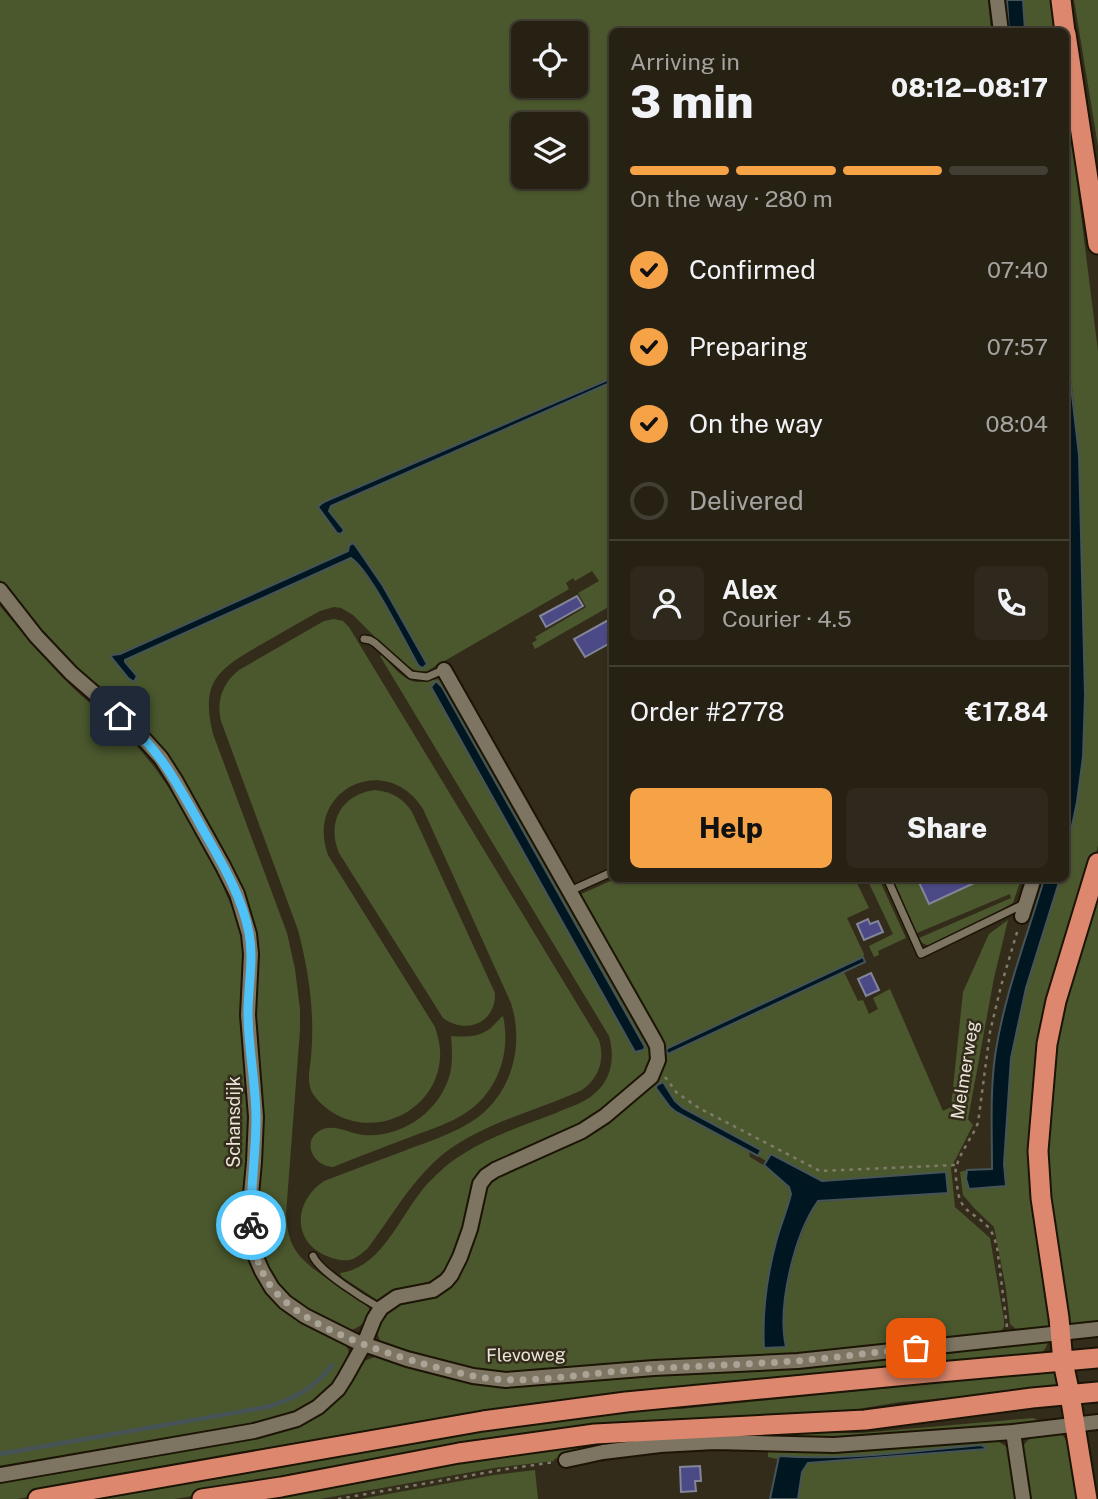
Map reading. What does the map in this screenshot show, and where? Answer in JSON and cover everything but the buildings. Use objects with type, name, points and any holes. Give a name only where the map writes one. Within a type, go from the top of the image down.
[{"type":"highway","points":[[1061,0],[1065,28]]},
{"type":"highway","points":[[1069,53],[1098,244]]},
{"type":"highway","points":[[1087,1499],[1063,1362],[1041,1198],[1038,1151],[1047,1044],[1056,1001],[1098,863]]},
{"type":"highway","points":[[38,1499],[522,1415],[626,1402],[1098,1359]]},
{"type":"highway","points":[[202,1499],[281,1487],[459,1453],[595,1434],[865,1420],[1004,1401],[1098,1392]]},
{"type":"street","points":[[997,0],[1000,28]]},
{"type":"street","name":"Schansdijk","points":[[0,590],[36,636],[71,673],[133,727],[161,758],[223,866],[244,914],[251,954],[248,1015],[256,1117],[250,1205],[255,1255],[272,1288],[285,1302],[305,1316],[364,1344]]},
{"type":"street","points":[[0,1475],[254,1431],[297,1419],[318,1407],[338,1389],[381,1308],[397,1297],[427,1292],[446,1281],[465,1245],[478,1189],[486,1176],[591,1126],[646,1082],[656,1066],[658,1053],[654,1040],[444,670]]},
{"type":"street","points":[[1024,909],[1033,882]]},
{"type":"street","name":"Flevoweg","points":[[364,1344],[446,1369],[506,1380],[654,1368],[798,1361],[1098,1329]]},
{"type":"street","points":[[566,1460],[660,1445],[715,1442],[834,1445],[1013,1432],[1098,1422]]},
{"type":"street","points":[[1013,1432],[1023,1499]]},
{"type":"lane","points":[[364,639],[370,639],[411,675],[427,677],[444,670]]},
{"type":"lane","points":[[570,891],[609,873]]},
{"type":"lane","points":[[889,882],[921,954],[1024,909]]},
{"type":"lane","points":[[313,1256],[328,1273],[381,1308]]},
{"type":"path","name":"Melmerweg","points":[[957,1165],[978,1123],[990,1032],[1000,986],[1024,909]]},
{"type":"path","points":[[656,1066],[677,1093],[699,1108],[820,1171],[957,1165],[957,1193],[961,1203],[994,1235],[1009,1337]]},
{"type":"path","points":[[338,1499],[566,1460]]},
{"type":"green space","points":[[0,0],[988,0],[991,28],[609,28],[609,379],[321,504],[344,530],[329,511],[331,506],[609,383],[609,607],[535,649],[532,643],[537,640],[535,637],[586,607],[578,593],[599,581],[592,571],[566,583],[569,589],[564,592],[427,671],[418,672],[407,666],[353,615],[334,607],[320,611],[234,661],[224,669],[211,689],[209,701],[213,734],[287,933],[295,969],[300,1030],[286,1214],[289,1234],[293,1246],[307,1263],[369,1308],[365,1320],[355,1329],[347,1330],[308,1311],[289,1297],[277,1284],[261,1254],[256,1205],[254,1015],[257,954],[180,777],[91,682],[55,648],[0,580]],"holes":[[[352,543],[383,585],[427,664],[354,558],[125,660],[137,676],[128,678],[111,657],[348,551]]]},
{"type":"green space","points":[[1023,0],[1053,0],[1058,28],[1025,28]]},
{"type":"green space","points":[[1074,0],[1098,0],[1098,146],[1076,12]]},
{"type":"green space","points":[[1069,119],[1098,351],[1098,845],[1033,1141],[1052,1326],[1016,1329],[1010,1324],[994,1227],[963,1195],[960,1172],[967,1170],[966,1179],[1006,1186],[1004,1164],[1011,1058],[1026,988],[1059,882],[1069,882],[1069,840],[1083,757],[1085,695],[1074,401],[1069,365]]},
{"type":"green space","points":[[0,606],[73,688],[137,746],[155,768],[174,795],[221,882],[233,910],[245,951],[241,1000],[247,1080],[247,1199],[254,1268],[260,1282],[290,1309],[342,1341],[348,1349],[349,1357],[338,1380],[306,1408],[279,1420],[0,1470]]},
{"type":"green space","points":[[324,621],[343,621],[349,627],[601,1047],[599,1068],[588,1085],[582,1090],[485,1129],[449,1150],[415,1183],[368,1248],[357,1257],[346,1260],[332,1258],[315,1249],[302,1231],[302,1210],[314,1189],[324,1181],[441,1137],[477,1118],[499,1095],[507,1081],[516,1035],[511,1003],[423,809],[407,791],[389,782],[370,780],[353,786],[338,796],[328,812],[324,832],[328,855],[435,1027],[440,1046],[437,1076],[418,1104],[404,1114],[371,1123],[337,1115],[327,1109],[311,1090],[309,1076],[312,1009],[302,946],[221,721],[219,706],[225,686],[239,670]]},
{"type":"green space","points":[[380,656],[398,672],[413,681],[442,679],[649,1041],[652,1059],[646,1073],[588,1121],[492,1164],[469,1210],[459,1243],[446,1271],[431,1284],[395,1291],[379,1301],[340,1273],[367,1262],[378,1252],[423,1189],[457,1158],[497,1136],[586,1100],[605,1082],[612,1060],[609,1036]]},
{"type":"green space","points":[[375,790],[396,796],[412,812],[495,993],[491,1012],[478,1023],[461,1025],[443,1018],[339,853],[334,831],[340,811],[354,797]]},
{"type":"green space","points":[[609,882],[856,882],[869,908],[847,918],[863,957],[666,1050],[668,1054],[844,972],[858,1001],[863,1000],[869,1014],[878,1009],[873,998],[890,989],[943,1111],[951,1107],[963,992],[989,934],[1008,920],[994,978],[968,1119],[973,1125],[951,1168],[955,1207],[990,1238],[1004,1320],[1004,1327],[1000,1332],[787,1356],[523,1374],[489,1373],[411,1354],[380,1341],[378,1325],[392,1308],[405,1301],[436,1295],[490,1180],[650,1086],[660,1037],[579,895]],"holes":[[[670,1094],[683,1108],[761,1150],[758,1156],[766,1161],[771,1154],[822,1181],[946,1173],[948,1192],[818,1202],[802,1233],[790,1272],[784,1312],[786,1346],[763,1336],[770,1269],[791,1194],[780,1178],[750,1157],[749,1152],[676,1112],[670,1107]]]},
{"type":"green space","points":[[868,882],[880,882],[906,938],[878,951],[879,955],[874,957],[869,946],[893,934]]},
{"type":"green space","points":[[894,882],[1020,882],[1013,903],[974,925],[929,946],[919,938],[1011,898],[1010,894],[917,933]]},
{"type":"green space","points":[[1098,883],[1098,1321],[1068,1325],[1048,1198],[1044,1134],[1052,1039]]},
{"type":"green space","points":[[503,1016],[503,1061],[491,1087],[472,1109],[447,1123],[333,1167],[326,1166],[315,1157],[310,1146],[311,1140],[315,1134],[326,1128],[378,1135],[406,1127],[418,1120],[438,1100],[445,1087],[452,1064],[451,1036],[481,1034]]},
{"type":"green space","points":[[1050,1339],[1040,1354],[432,1425],[17,1499],[0,1499],[0,1480],[280,1430],[364,1361],[377,1356],[468,1380]]},
{"type":"green space","points":[[1055,1370],[1060,1384],[1057,1388],[900,1402],[834,1413],[465,1448],[175,1499],[71,1499],[441,1433],[614,1409],[680,1409]]},
{"type":"green space","points":[[1033,1418],[1042,1422],[967,1430],[568,1456],[554,1461],[494,1468],[320,1499],[229,1499],[524,1448],[714,1433],[861,1433]]},
{"type":"green space","points":[[1058,1431],[1070,1452],[1076,1499],[1029,1499],[1022,1449],[1032,1437]]},
{"type":"green space","points":[[994,1439],[1009,1449],[1018,1499],[798,1499],[802,1472],[808,1463],[985,1449],[986,1446],[859,1456],[768,1457],[768,1449]]},
{"type":"green space","points":[[535,1470],[538,1499],[360,1499],[494,1475]]},
{"type":"water","points":[[1007,0],[1023,0],[1025,28],[1009,28]]},
{"type":"water","points":[[1069,369],[1079,455],[1085,695],[1083,757],[1069,840]]},
{"type":"water","points":[[609,379],[609,383],[331,506],[329,511],[344,530],[341,534],[337,533],[318,507],[326,501]]},
{"type":"water","points":[[352,543],[383,586],[427,664],[424,667],[418,665],[377,591],[351,558],[125,660],[137,676],[134,682],[111,657],[348,551]]},
{"type":"water","points":[[436,681],[442,687],[645,1047],[643,1050],[635,1052],[431,687]]},
{"type":"water","points":[[1043,882],[1059,882],[1026,988],[1011,1058],[1004,1164],[1006,1186],[969,1189],[967,1170],[992,1169],[992,1084],[999,1033]]},
{"type":"water","points":[[863,957],[865,962],[668,1054],[666,1050],[668,1048]]},
{"type":"water","points":[[663,1082],[683,1108],[761,1150],[758,1156],[676,1112],[656,1088]]},
{"type":"water","points":[[771,1154],[822,1181],[946,1172],[948,1193],[818,1201],[809,1215],[790,1272],[784,1312],[786,1347],[764,1348],[768,1281],[776,1242],[791,1194],[789,1187],[764,1165]]},
{"type":"water","points":[[981,1445],[987,1448],[808,1463],[802,1472],[798,1499],[770,1499],[779,1456],[855,1456]]},
{"type":"waterway","points":[[0,1454],[267,1407],[303,1392],[332,1365]]},
{"type":"way so far","points":[[251,1225],[255,1255],[272,1288],[285,1302],[305,1316],[355,1341],[473,1376],[506,1380],[529,1379],[654,1368],[798,1361],[916,1348]]},
{"type":"route","points":[[120,716],[148,742],[175,780],[223,866],[244,914],[251,954],[248,1015],[256,1117],[251,1225]]}]
